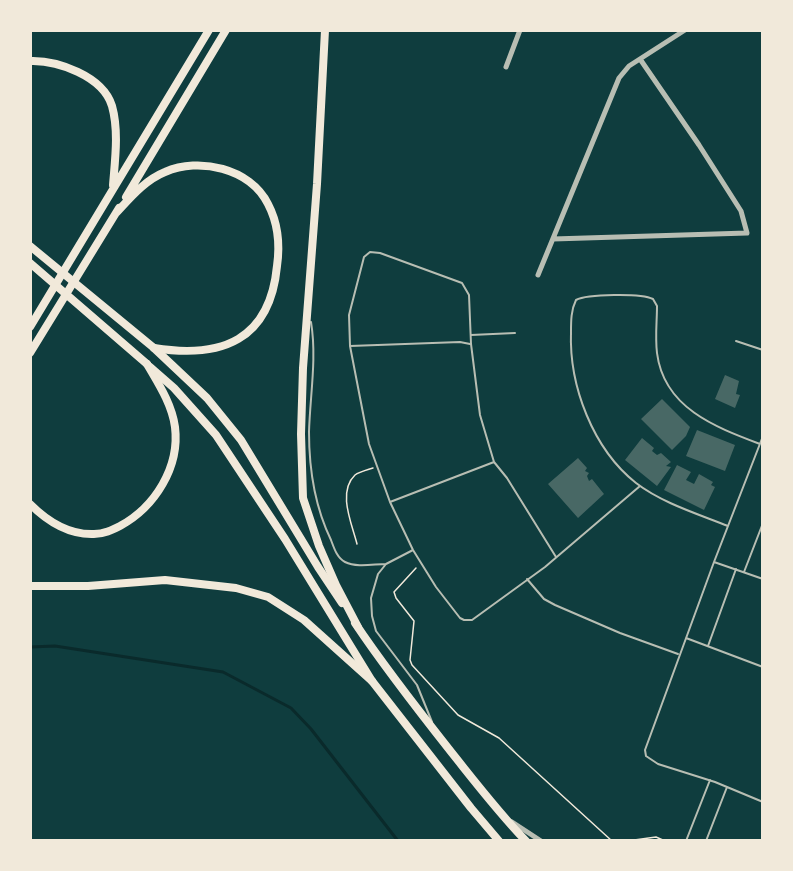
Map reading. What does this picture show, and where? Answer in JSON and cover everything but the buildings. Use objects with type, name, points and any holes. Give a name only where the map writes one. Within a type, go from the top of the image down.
[{"type":"main road","points":[[32,324],[209,30]]},
{"type":"main road","points":[[30,353],[226,30]]},
{"type":"main road","points":[[325,30],[306,308],[301,434],[303,498],[319,546],[358,627]]},
{"type":"main road","points":[[30,61],[46,60],[68,66],[84,76],[106,96],[111,104],[115,127],[116,154],[113,189]]},
{"type":"main road","points":[[116,213],[137,190],[164,172],[190,165],[216,167],[236,173],[253,185],[267,202],[276,225],[279,253],[276,280],[264,314],[250,331],[231,344],[203,351],[154,348]]},
{"type":"main road","points":[[30,246],[145,340],[207,398],[241,440],[318,567],[395,680],[503,816],[526,841]]},
{"type":"main road","points":[[30,263],[174,388],[216,435],[285,539],[372,681],[499,841]]},
{"type":"main road","points":[[30,359],[36,344]]},
{"type":"main road","points":[[30,504],[45,518],[62,528],[94,535],[104,533],[133,519],[149,504],[171,466],[175,446],[175,427],[171,409],[147,364]]},
{"type":"main road","points":[[30,586],[87,586],[165,579],[236,588],[268,597],[304,620],[372,681]]},
{"type":"street","points":[[506,67],[520,30]]},
{"type":"street","points":[[538,275],[619,78],[628,66],[685,30]]},
{"type":"street","points":[[553,239],[747,233],[741,211],[640,59]]},
{"type":"street","points":[[503,816],[541,841]]},
{"type":"lane","points":[[556,556],[507,478],[494,462],[480,415],[471,344],[469,295],[462,283],[380,253],[370,252],[364,257],[349,315],[350,346],[363,421],[376,467],[413,550],[442,595],[464,620],[472,620],[528,579],[556,556],[640,486]]},
{"type":"lane","points":[[728,526],[640,486],[620,468],[606,450],[578,390],[571,353],[573,308],[579,298],[644,296],[653,299],[657,306],[657,355],[669,387],[700,417],[722,429],[760,444]]},
{"type":"lane","points":[[306,308],[311,323],[314,347],[309,434],[313,479],[320,516],[338,554],[344,561],[360,566],[386,564],[413,550]]},
{"type":"lane","points":[[471,335],[515,333]]},
{"type":"lane","points":[[736,341],[763,350]]},
{"type":"lane","points":[[350,346],[460,342],[471,344]]},
{"type":"lane","points":[[763,436],[646,743],[645,753],[649,759],[658,764],[710,780],[763,802]]},
{"type":"lane","points":[[390,502],[494,462]]},
{"type":"lane","points":[[744,572],[763,523]]},
{"type":"lane","points":[[714,562],[763,579]]},
{"type":"lane","points":[[386,564],[378,574],[370,598],[376,631],[417,685],[435,731]]},
{"type":"lane","points":[[708,646],[736,569]]},
{"type":"lane","points":[[528,579],[544,599],[555,605],[620,633],[680,654]]},
{"type":"lane","points":[[686,638],[763,667]]},
{"type":"lane","points":[[686,841],[710,780]]},
{"type":"lane","points":[[706,841],[727,787]]},
{"type":"path","points":[[357,544],[346,501],[346,489],[355,475],[376,467]]},
{"type":"path","points":[[421,563],[405,577],[394,592],[414,621],[410,660],[412,665],[458,715],[498,738],[612,841]]},
{"type":"path","points":[[627,841],[656,837],[665,841]]},
{"type":"waterway","points":[[30,647],[55,646],[223,672],[291,708],[311,729],[398,841]]}]
